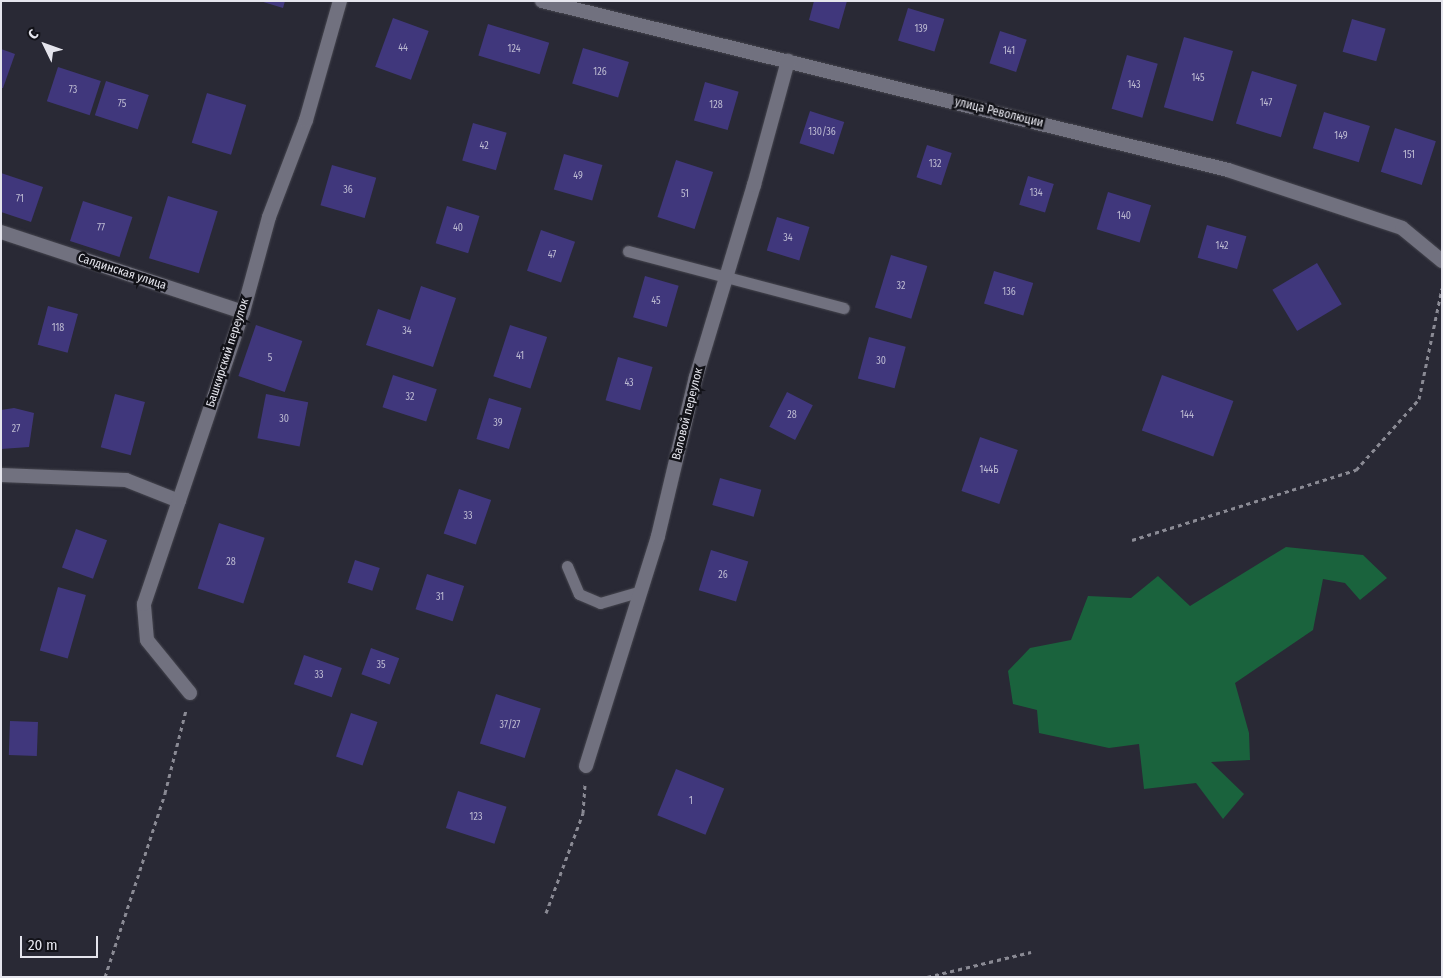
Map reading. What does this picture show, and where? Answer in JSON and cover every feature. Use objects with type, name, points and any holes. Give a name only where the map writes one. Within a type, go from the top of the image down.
[{"type":"street","name":"Башкирский переулок","points":[[190,693],[147,640],[144,604],[243,312],[269,216],[306,120],[340,1]]},
{"type":"street","name":"улица Революции","points":[[542,1],[1228,170],[1402,228],[1442,261]]},
{"type":"street","name":"Валовой переулок","points":[[586,766],[658,536],[696,377],[788,61]]},
{"type":"street","name":"Салдинская улица","points":[[1,232],[243,312]]},
{"type":"street","points":[[1,475],[126,480],[179,502]]},
{"type":"lane","points":[[628,251],[844,308]]},
{"type":"lane","points":[[567,566],[579,594],[600,603],[641,592]]},
{"type":"path","points":[[1132,540],[1356,470],[1420,399],[1442,288]]},
{"type":"path","points":[[105,977],[165,793],[190,693]]},
{"type":"path","points":[[546,913],[583,813],[586,766]]},
{"type":"path","points":[[928,977],[1031,952]]},
{"type":"green space","points":[[1286,547],[1363,555],[1387,578],[1360,600],[1345,583],[1323,579],[1313,630],[1235,683],[1249,733],[1250,760],[1211,762],[1244,794],[1223,819],[1196,783],[1144,789],[1139,744],[1109,748],[1039,733],[1037,710],[1013,704],[1008,671],[1030,648],[1071,640],[1088,596],[1131,598],[1158,576],[1190,606]]},
{"type":"building","points":[[260,1],[285,1],[283,8]]},
{"type":"building","points":[[814,1],[847,1],[839,29],[809,20]]},
{"type":"building","points":[[908,8],[944,19],[934,52],[898,41]]},
{"type":"building","points":[[393,18],[429,31],[411,80],[375,67]]},
{"type":"building","points":[[1352,19],[1386,29],[1376,61],[1343,52]]},
{"type":"building","points":[[488,24],[549,43],[540,74],[478,56]]},
{"type":"building","points":[[1000,31],[1027,40],[1016,72],[989,63]]},
{"type":"building","points":[[1184,37],[1233,51],[1213,121],[1164,107]]},
{"type":"building","points":[[583,48],[629,62],[618,97],[572,83]]},
{"type":"building","points":[[1,49],[15,54],[3,88],[1,88]]},
{"type":"building","points":[[1127,55],[1158,64],[1142,118],[1112,109]]},
{"type":"building","points":[[58,67],[101,81],[90,115],[47,101]]},
{"type":"building","points":[[1252,71],[1297,85],[1281,137],[1236,124]]},
{"type":"building","points":[[106,81],[149,95],[138,129],[95,115]]},
{"type":"building","points":[[705,82],[739,92],[728,130],[694,120]]},
{"type":"building","points":[[207,93],[246,105],[231,155],[192,143]]},
{"type":"building","points":[[810,111],[844,122],[834,154],[799,143]]},
{"type":"building","points":[[1324,112],[1370,126],[1359,162],[1313,148]]},
{"type":"building","points":[[473,123],[507,133],[496,170],[462,160]]},
{"type":"building","points":[[1395,128],[1436,141],[1422,185],[1381,172]]},
{"type":"building","points":[[927,145],[952,153],[941,185],[916,177]]},
{"type":"building","points":[[564,154],[602,165],[592,201],[554,190]]},
{"type":"building","points":[[676,160],[713,172],[695,229],[657,217]]},
{"type":"building","points":[[332,165],[376,178],[365,218],[320,205]]},
{"type":"building","points":[[1,173],[43,187],[31,222],[1,212]]},
{"type":"building","points":[[1028,176],[1054,184],[1045,213],[1019,205]]},
{"type":"building","points":[[1108,192],[1151,205],[1140,242],[1097,229]]},
{"type":"building","points":[[168,196],[218,211],[199,273],[149,258]]},
{"type":"building","points":[[83,201],[132,217],[119,257],[70,241]]},
{"type":"building","points":[[447,206],[480,216],[468,253],[436,243]]},
{"type":"building","points":[[777,217],[810,227],[799,260],[767,250]]},
{"type":"building","points":[[1207,225],[1246,236],[1237,269],[1198,258]]},
{"type":"building","points":[[541,230],[575,242],[561,282],[527,271]]},
{"type":"building","points":[[891,255],[927,266],[911,319],[875,308]]},
{"type":"building","points":[[1317,263],[1342,304],[1297,331],[1272,290]]},
{"type":"building","points":[[994,271],[1033,283],[1023,316],[984,304]]},
{"type":"building","points":[[645,276],[679,286],[667,327],[633,317]]},
{"type":"building","points":[[421,286],[456,298],[433,367],[366,345],[378,309],[410,320]]},
{"type":"building","points":[[48,306],[78,314],[68,353],[38,345]]},
{"type":"building","points":[[256,325],[302,341],[285,392],[238,376]]},
{"type":"building","points":[[510,325],[547,337],[530,388],[493,376]]},
{"type":"building","points":[[869,337],[906,347],[895,388],[858,379]]},
{"type":"building","points":[[618,357],[653,367],[640,410],[606,400]]},
{"type":"building","points":[[393,375],[437,389],[426,422],[382,407]]},
{"type":"building","points":[[1162,375],[1233,401],[1213,456],[1142,430]]},
{"type":"building","points":[[787,392],[813,405],[795,440],[769,427]]},
{"type":"building","points":[[115,394],[145,402],[131,455],[101,447]]},
{"type":"building","points":[[266,394],[308,402],[300,446],[257,438]]},
{"type":"building","points":[[489,398],[522,408],[509,449],[476,439]]},
{"type":"building","points":[[14,408],[34,413],[29,447],[1,449],[1,410]]},
{"type":"building","points":[[980,437],[1018,450],[999,504],[961,491]]},
{"type":"building","points":[[720,478],[761,490],[754,517],[712,505]]},
{"type":"building","points":[[459,489],[491,500],[476,545],[444,533]]},
{"type":"building","points":[[219,523],[265,538],[243,603],[198,589]]},
{"type":"building","points":[[76,529],[107,540],[93,579],[62,568]]},
{"type":"building","points":[[711,550],[748,561],[736,602],[699,590]]},
{"type":"building","points":[[355,560],[380,568],[372,591],[348,583]]},
{"type":"building","points":[[427,574],[464,586],[453,621],[416,609]]},
{"type":"building","points":[[58,587],[86,595],[68,658],[40,650]]},
{"type":"building","points":[[371,648],[399,658],[390,685],[361,674]]},
{"type":"building","points":[[304,655],[342,668],[332,697],[294,684]]},
{"type":"building","points":[[496,694],[541,709],[525,758],[480,743]]},
{"type":"building","points":[[351,713],[377,722],[362,766],[336,756]]},
{"type":"building","points":[[10,721],[38,722],[37,756],[9,755]]},
{"type":"building","points":[[676,769],[724,788],[705,835],[657,815]]},
{"type":"building","points":[[458,791],[507,807],[494,844],[446,828]]}]
